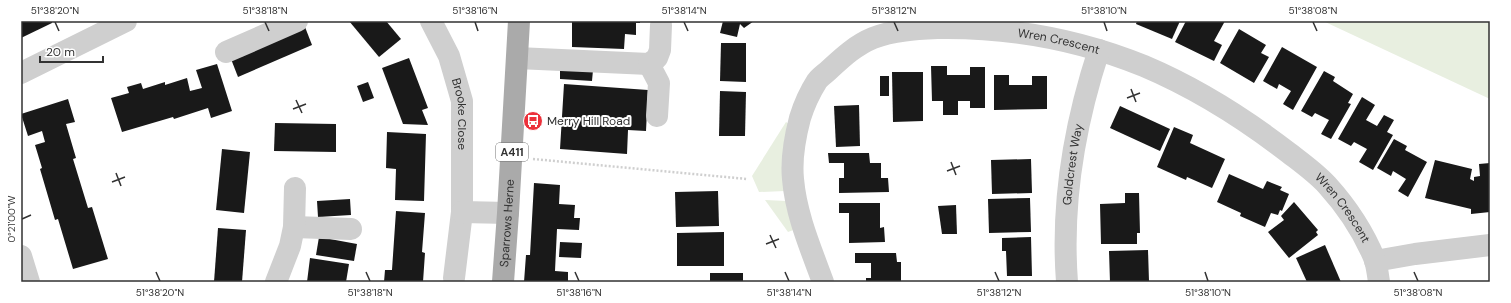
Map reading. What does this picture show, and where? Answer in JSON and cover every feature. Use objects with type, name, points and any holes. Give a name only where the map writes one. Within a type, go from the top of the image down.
[{"type":"main road","name":"Sparrows Herne","points":[[503,282],[512,157],[519,21]]},
{"type":"street","points":[[21,73],[126,21]]},
{"type":"street","points":[[226,52],[297,21]]},
{"type":"street","name":"Brooke Close","points":[[431,21],[450,56],[462,101],[462,212],[454,278]]},
{"type":"street","points":[[517,58],[649,64],[657,58],[660,50],[660,25]]},
{"type":"street","name":"Wren Crescent","points":[[823,282],[802,226],[793,179],[793,158],[797,130],[804,107],[818,80],[846,54],[860,44],[874,37],[923,29],[958,28],[1015,32],[1056,39],[1098,50],[1144,66],[1185,85],[1268,136],[1326,183],[1345,206],[1359,228],[1377,272]]},
{"type":"street","name":"Goldcrest Way","points":[[1067,282],[1065,230],[1067,194],[1072,156],[1078,121],[1098,50]]},
{"type":"street","points":[[649,64],[658,83],[657,116]]},
{"type":"street","points":[[276,282],[290,246],[294,227],[295,188]]},
{"type":"street","points":[[462,212],[508,213]]},
{"type":"street","points":[[294,227],[351,229]]},
{"type":"street","points":[[1377,272],[1415,254],[1490,245]]},
{"type":"street","points":[[21,256],[29,282]]},
{"type":"path","points":[[512,157],[747,179]]},
{"type":"green space","points":[[1323,21],[1490,21],[1490,99]]},
{"type":"green space","points":[[786,122],[789,124],[785,191],[759,192],[752,176]]},
{"type":"green space","points":[[765,200],[787,201],[796,229],[788,232]]},
{"type":"building","points":[[21,21],[52,21],[52,23],[21,38]]},
{"type":"building","points":[[349,21],[386,21],[401,39],[379,57]]},
{"type":"building","points":[[572,21],[640,21],[640,23],[636,23],[636,35],[625,34],[624,49],[572,47]]},
{"type":"building","points":[[723,21],[754,21],[744,28],[740,24],[737,37],[720,33]]},
{"type":"building","points":[[1137,21],[1180,21],[1172,39],[1136,24]]},
{"type":"building","points":[[1186,21],[1225,21],[1214,41],[1222,45],[1214,61],[1175,42]]},
{"type":"building","points":[[305,27],[312,45],[238,77],[231,59]]},
{"type":"building","points":[[1239,29],[1266,45],[1261,53],[1269,57],[1254,83],[1220,63]]},
{"type":"building","points":[[721,43],[746,43],[746,82],[720,81]]},
{"type":"building","points":[[1282,47],[1317,67],[1293,110],[1283,104],[1291,91],[1279,84],[1277,89],[1263,81]]},
{"type":"building","points":[[409,58],[428,108],[422,110],[428,125],[403,124],[382,68]]},
{"type":"building","points":[[217,64],[232,111],[211,118],[208,108],[174,119],[173,117],[122,132],[111,98],[129,93],[127,87],[141,83],[143,89],[165,82],[165,85],[187,78],[190,91],[202,88],[196,70]]},
{"type":"building","points":[[931,66],[947,66],[947,75],[970,75],[970,67],[985,67],[985,108],[970,108],[970,101],[958,101],[958,115],[943,115],[943,101],[932,101]]},
{"type":"building","points":[[560,68],[593,70],[592,81],[560,79]]},
{"type":"building","points":[[1324,71],[1335,77],[1333,81],[1353,94],[1348,103],[1351,104],[1331,139],[1321,134],[1329,120],[1315,113],[1312,117],[1301,111]]},
{"type":"building","points":[[892,72],[923,72],[923,121],[893,122]]},
{"type":"building","points":[[994,75],[1009,75],[1009,85],[1032,85],[1032,76],[1047,76],[1047,109],[994,110]]},
{"type":"building","points":[[880,76],[889,76],[889,96],[880,96]]},
{"type":"building","points":[[368,82],[374,98],[363,102],[357,86]]},
{"type":"building","points":[[564,84],[648,90],[646,131],[628,130],[627,154],[560,149]]},
{"type":"building","points":[[720,91],[746,92],[745,136],[719,136]]},
{"type":"building","points":[[1362,97],[1375,105],[1366,120],[1377,126],[1384,115],[1394,120],[1387,132],[1393,135],[1373,170],[1359,162],[1367,149],[1354,142],[1351,146],[1338,139]]},
{"type":"building","points":[[68,99],[75,122],[66,124],[76,158],[73,159],[88,208],[92,207],[108,259],[73,269],[58,219],[55,220],[40,169],[42,168],[35,145],[45,142],[42,131],[28,136],[21,114]]},
{"type":"building","points":[[859,105],[860,146],[836,147],[834,106]]},
{"type":"building","points":[[1120,106],[1170,129],[1160,151],[1110,128]]},
{"type":"building","points":[[275,123],[336,124],[336,152],[274,151]]},
{"type":"building","points":[[1174,127],[1193,135],[1190,143],[1225,159],[1212,188],[1187,177],[1186,180],[1157,167]]},
{"type":"building","points":[[387,132],[426,134],[424,201],[395,200],[396,169],[386,168]]},
{"type":"building","points":[[1394,139],[1407,146],[1405,150],[1427,162],[1408,197],[1398,191],[1406,179],[1393,171],[1391,176],[1377,168]]},
{"type":"building","points":[[222,149],[250,152],[244,213],[216,210]]},
{"type":"building","points":[[828,153],[869,153],[870,163],[881,163],[881,178],[888,178],[889,192],[839,193],[839,178],[844,178],[844,163],[829,163]]},
{"type":"building","points":[[1031,159],[1032,193],[992,194],[991,160]]},
{"type":"building","points":[[1435,160],[1472,169],[1470,179],[1474,181],[1474,177],[1480,176],[1479,164],[1490,163],[1490,212],[1471,214],[1471,209],[1425,198]]},
{"type":"building","points":[[1229,174],[1263,189],[1267,181],[1282,187],[1280,190],[1289,194],[1282,211],[1280,210],[1278,215],[1271,213],[1265,227],[1240,216],[1241,213],[1217,202]]},
{"type":"building","points":[[534,183],[560,185],[559,204],[575,205],[574,218],[580,218],[579,230],[557,229],[555,271],[568,272],[568,282],[524,282],[526,255],[530,255]]},
{"type":"building","points":[[718,191],[719,226],[676,227],[675,192]]},
{"type":"building","points":[[1125,193],[1139,193],[1140,233],[1137,233],[1137,244],[1101,244],[1100,204],[1125,203]]},
{"type":"building","points":[[1030,198],[1031,232],[989,233],[988,199]]},
{"type":"building","points":[[350,199],[351,215],[318,217],[317,201]]},
{"type":"building","points":[[1294,202],[1318,230],[1316,232],[1318,235],[1289,258],[1268,232],[1284,220],[1281,216]]},
{"type":"building","points":[[839,203],[880,203],[880,228],[884,227],[885,242],[849,243],[849,213],[839,213]]},
{"type":"building","points":[[956,205],[957,234],[942,234],[938,206]]},
{"type":"building","points":[[396,211],[425,213],[422,252],[425,253],[423,282],[384,282],[385,270],[392,270]]},
{"type":"building","points":[[218,228],[246,230],[242,282],[214,282]]},
{"type":"building","points":[[724,232],[724,266],[677,266],[677,233]]},
{"type":"building","points":[[319,237],[357,244],[354,261],[316,255]]},
{"type":"building","points":[[1031,237],[1032,276],[1007,276],[1006,251],[1002,251],[1002,238]]},
{"type":"building","points":[[560,242],[582,243],[581,258],[559,257]]},
{"type":"building","points":[[1325,245],[1341,282],[1307,282],[1296,258]]},
{"type":"building","points":[[1148,250],[1149,281],[1110,282],[1109,251]]},
{"type":"building","points":[[855,253],[896,253],[897,262],[901,262],[901,282],[866,282],[866,278],[871,278],[871,263],[855,263]]},
{"type":"building","points":[[310,258],[349,264],[346,282],[307,282]]},
{"type":"building","points":[[710,273],[743,273],[743,282],[710,282]]},
{"type":"place","name":"Merry Hill Road","points":[[533,121]]}]
